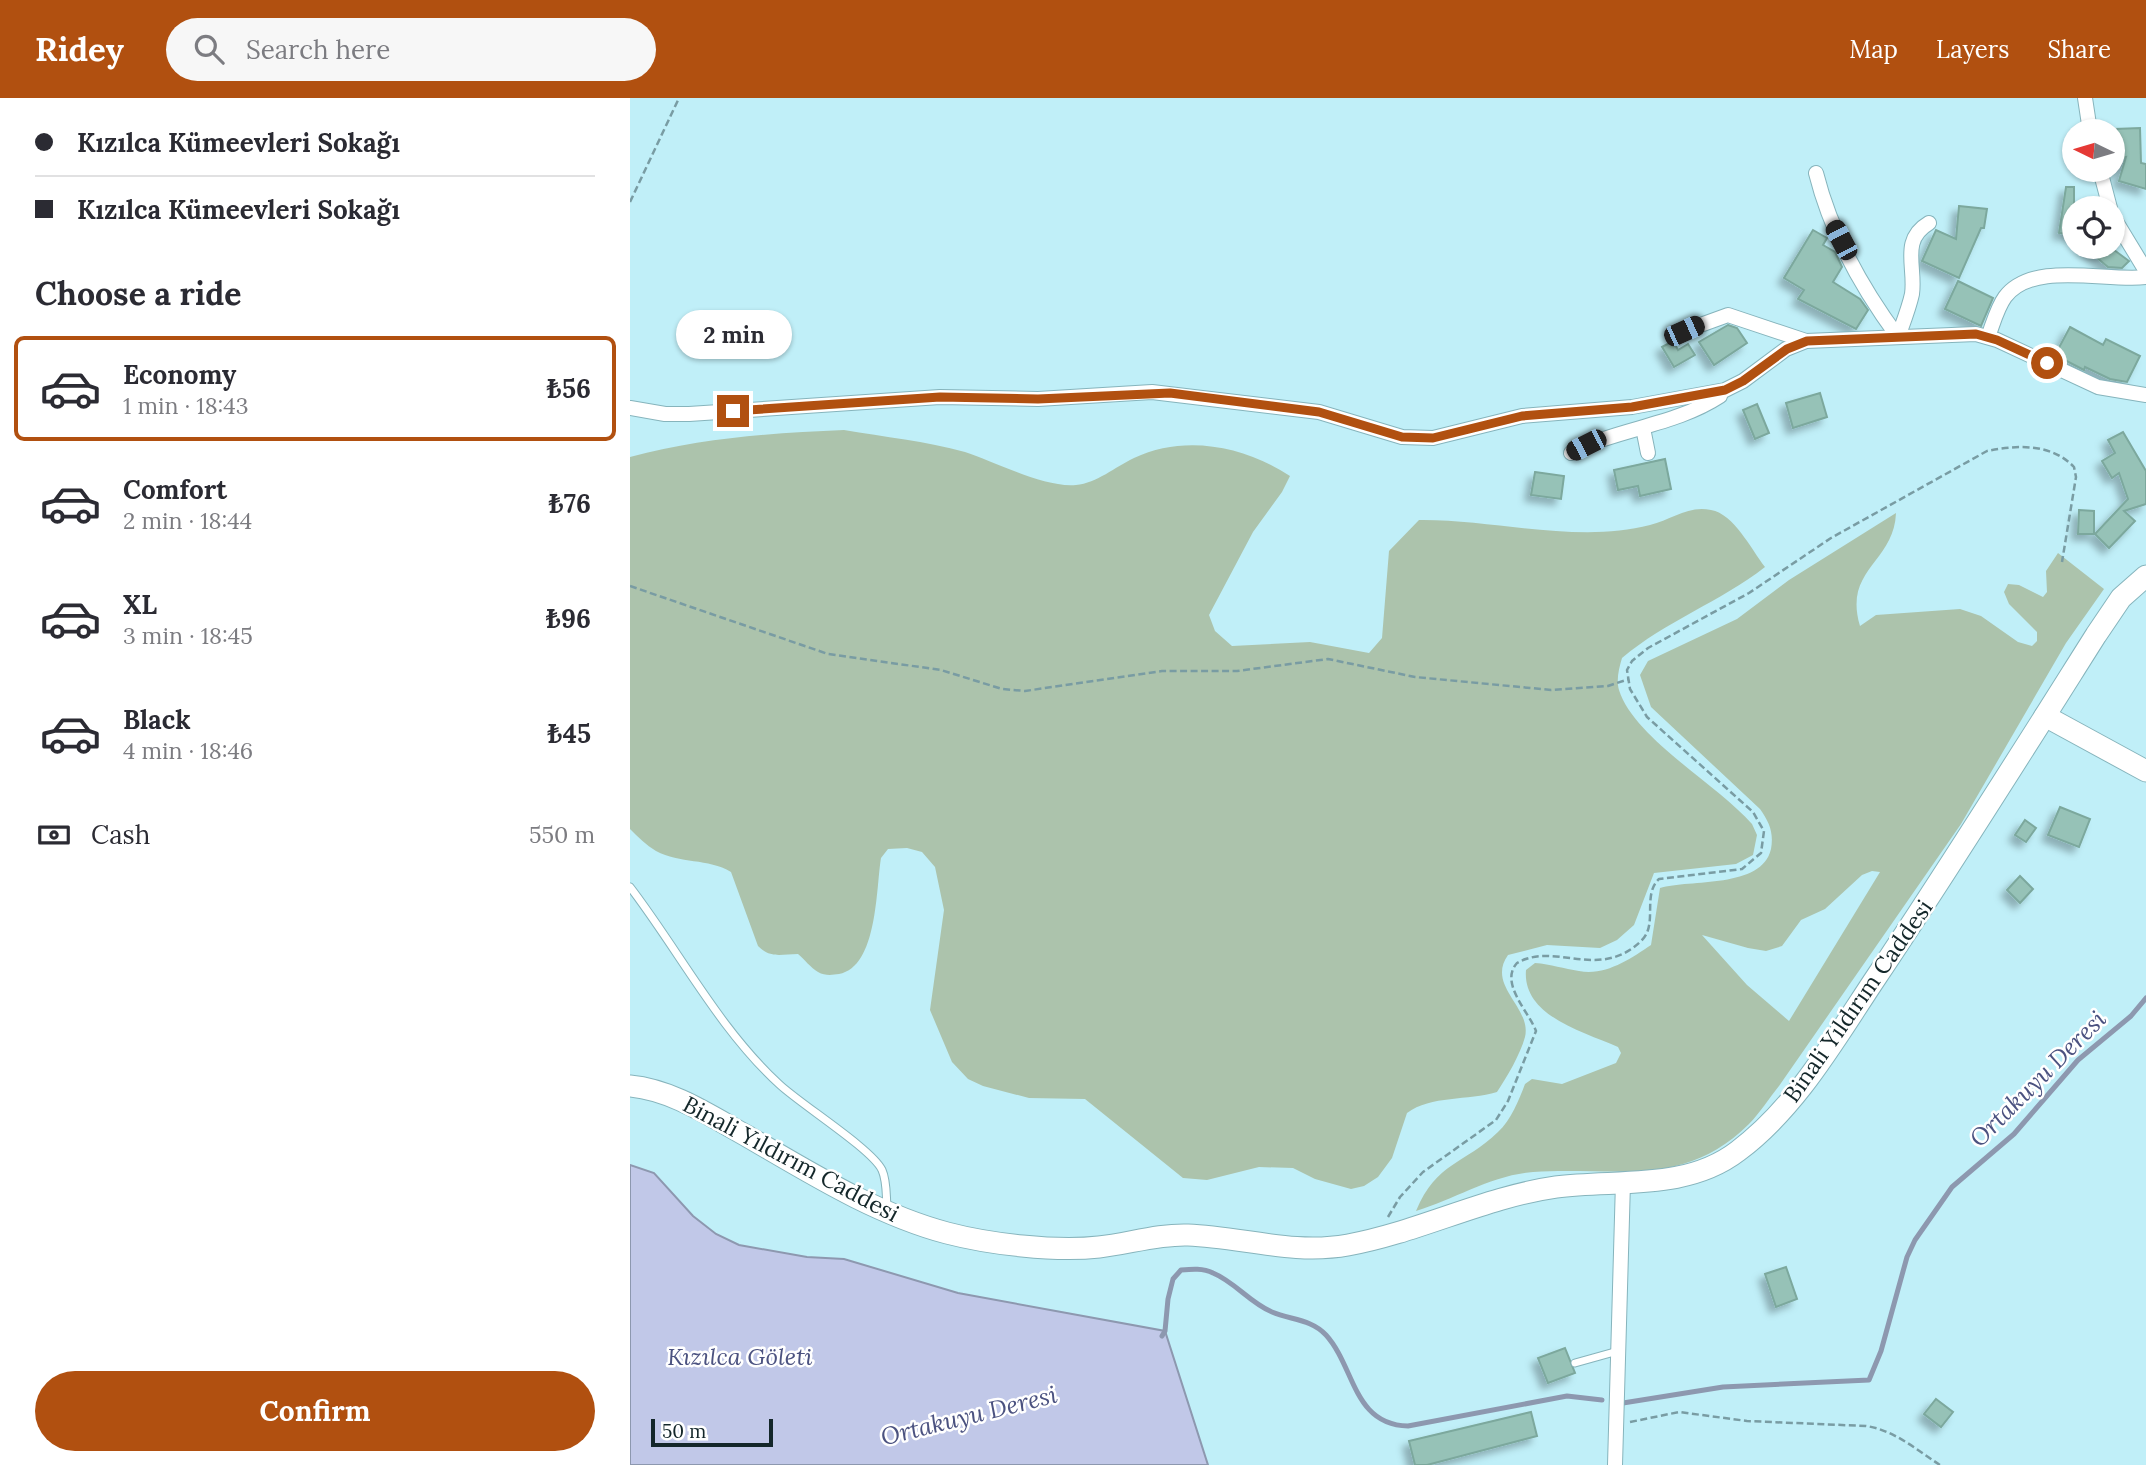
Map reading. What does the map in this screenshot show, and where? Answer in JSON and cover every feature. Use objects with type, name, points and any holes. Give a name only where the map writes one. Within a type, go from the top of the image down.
[{"type":"street","points":[[2085,98],[2088,119]]},
{"type":"street","points":[[1816,173],[1824,204],[1857,278],[1898,337]]},
{"type":"street","points":[[1898,337],[1912,294],[1911,246],[1920,228],[1929,223]]},
{"type":"street","points":[[2125,236],[2146,271]]},
{"type":"street","points":[[1988,337],[2004,298],[2024,284],[2065,273],[2110,279],[2146,277]]},
{"type":"street","points":[[1684,331],[1728,315],[1807,341]]},
{"type":"street","points":[[1571,453],[1600,440],[1689,412],[1732,388],[1787,349],[1807,341],[1963,334],[1988,337],[2098,387],[2146,395]]},
{"type":"street","points":[[630,408],[665,414],[689,414],[940,397],[1038,399],[1170,393],[1319,412],[1417,439],[1448,436],[1522,416],[1632,407],[1732,388]]},
{"type":"street","points":[[1643,428],[1648,453]]},
{"type":"street","name":"Binali Yıldırım Caddesi","points":[[630,1086],[667,1094],[701,1110],[887,1212],[950,1234],[1058,1247],[1097,1247],[1185,1235],[1285,1248],[1322,1249],[1376,1238],[1522,1194],[1557,1187],[1694,1174],[1718,1165],[1759,1135],[1784,1109],[1816,1067],[1937,885],[2121,598],[2146,576]]},
{"type":"street","points":[[2045,716],[2146,771]]},
{"type":"street","points":[[1615,1465],[1623,1182]]},
{"type":"lane","points":[[630,887],[731,1029],[762,1066],[797,1099],[875,1160],[884,1176],[887,1212]]},
{"type":"lane","points":[[1575,1363],[1618,1351]]},
{"type":"path","points":[[630,202],[679,98]]},
{"type":"path","points":[[1376,1238],[1410,1184],[1435,1162],[1496,1120],[1508,1101],[1536,1031],[1513,986],[1511,976],[1517,963],[1538,957],[1592,962],[1622,953],[1648,933],[1651,892],[1659,879],[1742,869],[1761,853],[1765,843],[1762,822],[1647,717],[1633,696],[1627,670],[1632,661],[1648,648],[1749,593],[1831,538],[1987,451],[2006,447],[2043,449],[2057,453],[2074,467],[2076,477],[2062,562]]},
{"type":"path","points":[[630,586],[828,653],[942,670],[1002,689],[1025,691],[1162,671],[1237,671],[1328,659],[1415,677],[1551,690],[1585,689],[1629,678]]},
{"type":"path","points":[[1618,1425],[1679,1412],[1747,1422],[1866,1426],[1880,1428],[1940,1465]]},
{"type":"green space","points":[[844,430],[950,448],[1035,479],[1063,485],[1084,484],[1153,451],[1194,445],[1253,457],[1290,476],[1282,492],[1253,532],[1209,615],[1215,631],[1232,646],[1310,642],[1369,653],[1382,638],[1389,551],[1419,520],[1594,532],[1650,525],[1695,510],[1719,513],[1735,525],[1765,567],[1730,591],[1657,633],[1622,658],[1618,686],[1628,708],[1641,726],[1752,824],[1757,835],[1753,855],[1736,864],[1654,873],[1634,925],[1617,940],[1600,948],[1547,945],[1508,955],[1502,977],[1522,1016],[1525,1037],[1501,1086],[1497,1092],[1427,1103],[1407,1113],[1392,1158],[1378,1177],[1364,1186],[1351,1189],[1315,1179],[1293,1168],[1259,1167],[1207,1180],[1183,1178],[1085,1099],[1029,1098],[983,1086],[968,1079],[952,1062],[930,1010],[944,910],[935,867],[922,852],[907,848],[888,849],[881,858],[876,906],[868,942],[852,968],[839,974],[828,975],[815,970],[798,954],[772,954],[758,946],[731,872],[713,865],[665,855],[649,846],[630,829],[630,457],[683,445],[736,438]]},
{"type":"green space","points":[[1896,513],[1887,544],[1863,578],[1858,591],[1860,626],[1876,615],[1960,609],[1981,616],[2018,642],[2032,646],[2037,641],[2037,632],[2009,604],[2004,592],[2008,584],[2019,585],[2043,597],[2047,592],[2046,571],[2058,553],[2104,589],[2066,643],[1961,824],[1779,1086],[1749,1124],[1724,1145],[1673,1167],[1620,1172],[1563,1171],[1518,1174],[1488,1182],[1416,1211],[1424,1195],[1442,1173],[1486,1143],[1503,1127],[1525,1084],[1532,1079],[1562,1084],[1616,1063],[1621,1053],[1618,1047],[1573,1028],[1544,1011],[1527,986],[1526,970],[1535,963],[1589,972],[1617,965],[1651,945],[1660,888],[1740,877],[1765,862],[1771,849],[1772,837],[1760,809],[1651,707],[1640,675],[1648,661],[1737,619],[1789,580]],"holes":[[[1872,871],[1880,872],[1789,1021],[1747,985],[1702,935],[1766,951],[1782,946],[1801,920],[1825,909],[1862,875]]]},
{"type":"water","name":"Kızılca Göleti","points":[[630,1165],[654,1173],[693,1216],[716,1234],[739,1245],[807,1257],[844,1259],[958,1293],[1165,1331],[1208,1465],[630,1465]]},
{"type":"building","points":[[2140,128],[2141,163],[2146,164],[2146,189],[2122,182],[2125,182],[2125,129]]},
{"type":"building","points":[[2066,187],[2074,187],[2074,196],[2065,196]]},
{"type":"building","points":[[1959,206],[1987,209],[1984,228],[1981,228],[1959,278],[1922,261],[1936,230],[1956,239]]},
{"type":"building","points":[[1813,230],[1827,238],[1823,245],[1835,252],[1842,267],[1833,282],[1860,299],[1868,310],[1856,329],[1798,299],[1804,290],[1784,278]]},
{"type":"building","points":[[2125,258],[2129,261],[2122,268],[2108,267],[2098,259]]},
{"type":"building","points":[[1958,281],[1993,298],[1981,326],[1945,309]]},
{"type":"building","points":[[1728,325],[1737,328],[1747,343],[1714,365],[1699,342]]},
{"type":"building","points":[[2070,327],[2103,345],[2106,339],[2140,356],[2127,382],[2110,379],[2085,367],[2084,370],[2055,355]]},
{"type":"building","points":[[1673,341],[1678,350],[1688,344],[1695,355],[1674,367],[1662,347]]},
{"type":"building","points":[[1820,393],[1827,417],[1793,428],[1786,403]]},
{"type":"building","points":[[1757,404],[1769,433],[1755,439],[1743,410]]},
{"type":"building","points":[[2123,432],[2146,471],[2146,504],[2124,511],[2135,521],[2109,548],[2095,534],[2128,499],[2119,473],[2112,478],[2102,461],[2115,453],[2108,440]]},
{"type":"building","points":[[1665,459],[1671,489],[1640,496],[1638,486],[1618,490],[1614,470]]},
{"type":"building","points":[[1535,472],[1564,476],[1561,499],[1531,495]]},
{"type":"building","points":[[2079,510],[2094,511],[2094,534],[2078,534]]},
{"type":"building","points":[[2060,807],[2090,819],[2079,847],[2048,835]]},
{"type":"building","points":[[2025,820],[2036,828],[2026,842],[2015,835]]},
{"type":"building","points":[[2020,876],[2033,889],[2020,903],[2007,890]]},
{"type":"building","points":[[1786,1267],[1797,1299],[1776,1307],[1765,1274]]},
{"type":"building","points":[[1565,1348],[1575,1373],[1548,1383],[1538,1358]]},
{"type":"building","points":[[1936,1399],[1953,1412],[1941,1427],[1924,1414]]},
{"type":"building","points":[[1531,1412],[1537,1436],[1427,1465],[1415,1465],[1409,1441]]},
{"type":"waterway","name":"Ortakuyu Deresi","points":[[1623,1403],[1723,1387],[1869,1380],[1881,1351],[1907,1257],[1915,1240],[1952,1187],[2014,1134],[2078,1060],[2131,1016],[2146,998]]},
{"type":"waterway","name":"Ortakuyu Deresi","points":[[1162,1336],[1173,1279],[1181,1270],[1209,1271],[1264,1308],[1307,1323],[1326,1335],[1336,1348],[1366,1405],[1376,1416],[1390,1423],[1408,1426],[1567,1396],[1602,1400]]},
{"type":"route","points":[[733,411],[961,396],[1038,399],[1152,392],[1319,412],[1417,439],[1448,436],[1522,416],[1632,407],[1725,390],[1743,381],[1787,349],[1807,341],[1976,334],[1997,340],[2047,363]]}]
